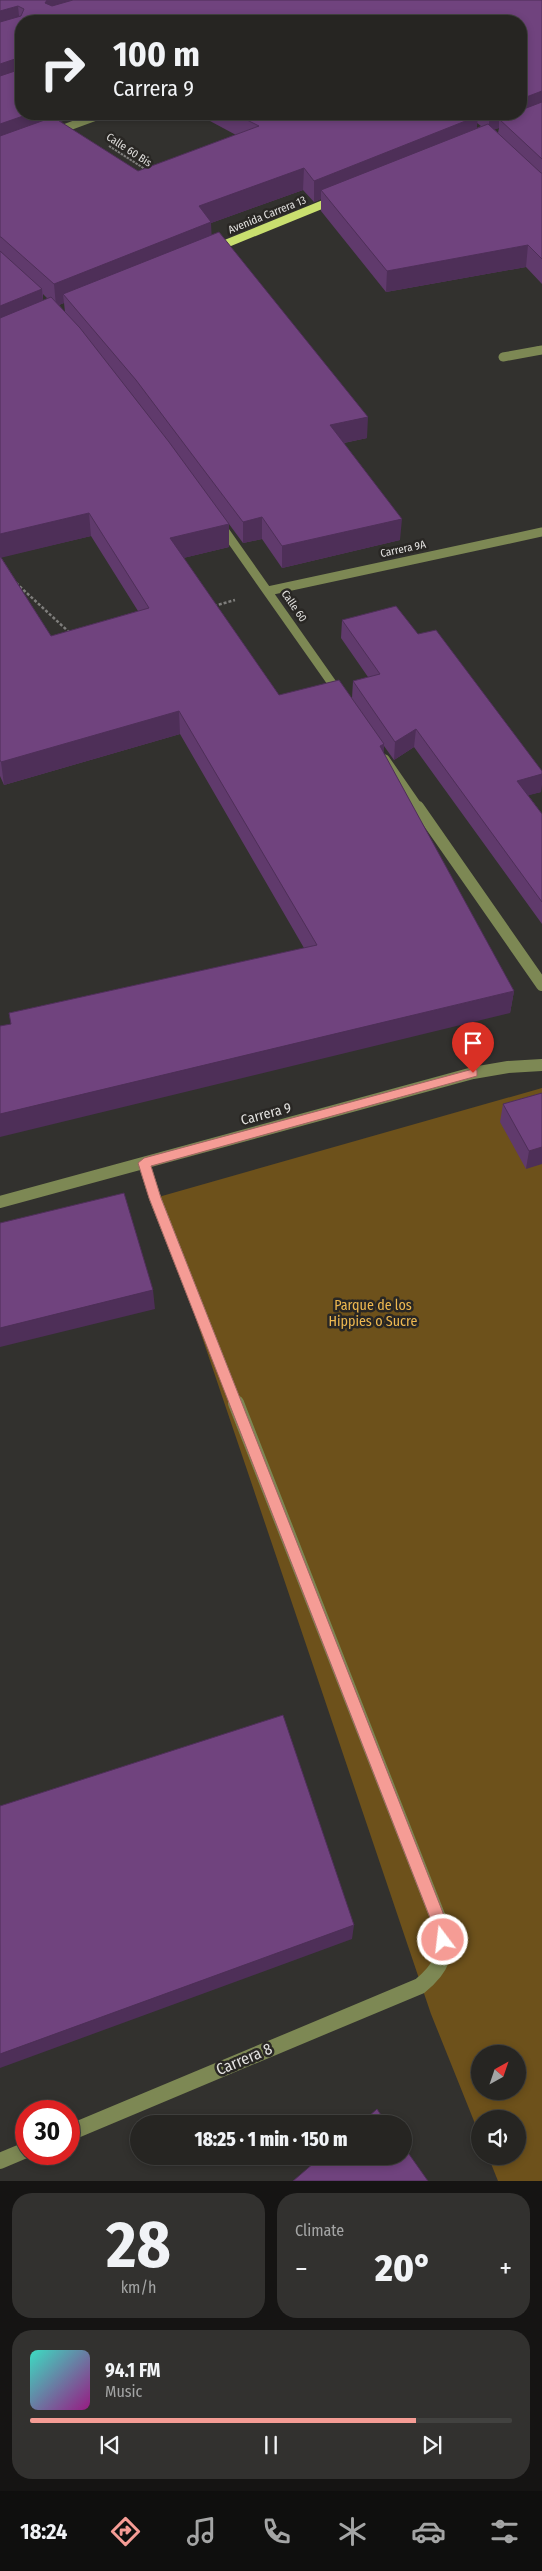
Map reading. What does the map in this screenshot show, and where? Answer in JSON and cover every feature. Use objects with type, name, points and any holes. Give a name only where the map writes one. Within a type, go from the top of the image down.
[{"type":"main road","name":"Avenida Carrera 13","points":[[202,253],[344,196]]},
{"type":"street","points":[[42,136],[86,120]]},
{"type":"street","points":[[503,357],[542,350]]},
{"type":"street","name":"Calle 60","points":[[216,519],[344,701]]},
{"type":"street","name":"Carrera 9A","points":[[268,591],[542,532]]},
{"type":"street","points":[[378,750],[542,985]]},
{"type":"street","name":"Carrera 9","points":[[0,1202],[473,1073],[508,1067],[542,1065]]},
{"type":"street","name":"Carrera 8","points":[[80,2128],[420,1986],[438,1972],[445,1952],[442,1928],[155,1198],[144,1163]]},
{"type":"street","points":[[0,2161],[15,2155]]},
{"type":"path","name":"Calle 60 Bis","points":[[75,124],[150,172]]},
{"type":"path","points":[[14,581],[75,637]]},
{"type":"path","points":[[205,609],[243,598]]},
{"type":"green space","name":"Parque de los Hippies o Sucre","points":[[542,1088],[542,2181],[498,2181],[492,2165],[526,2165],[526,2110],[471,2110],[471,2114],[431,2014],[155,1198]]},
{"type":"building","points":[[0,0],[47,0],[45,3],[52,6],[73,0],[542,0],[542,91],[527,97],[527,15],[21,15],[24,9],[18,6],[0,11]]},
{"type":"building","points":[[15,18],[15,59],[0,64],[0,22]]},
{"type":"building","points":[[15,71],[15,119],[0,124],[0,76]]},
{"type":"building","points":[[542,102],[542,159],[500,120],[527,120],[527,108]]},
{"type":"building","points":[[45,120],[58,120],[138,171],[259,126],[247,120],[468,120],[314,181],[304,168],[199,206],[211,222],[54,284],[0,237],[0,136]]},
{"type":"building","points":[[488,124],[542,173],[542,259],[528,245],[387,271],[321,190]]},
{"type":"building","points":[[219,232],[368,417],[330,425],[402,519],[282,546],[262,517],[243,522],[136,380],[63,294]]},
{"type":"building","points":[[0,251],[42,289],[0,306]]},
{"type":"building","points":[[51,297],[80,328],[169,442],[229,524],[170,538],[279,695],[339,680],[384,744],[380,746],[514,991],[0,1114],[0,1026],[11,1024],[9,1013],[317,945],[179,711],[1,762],[0,760],[0,556],[51,636],[149,608],[89,513],[0,534],[0,318]]},
{"type":"building","points":[[396,606],[418,634],[436,630],[542,771],[542,774],[517,781],[542,814],[542,902],[416,729],[395,742],[353,681],[380,674],[342,620]]},
{"type":"building","points":[[542,1093],[542,1147],[529,1151],[503,1104]]},
{"type":"building","points":[[124,1193],[153,1290],[0,1328],[0,1223]]},
{"type":"building","points":[[283,1715],[354,1925],[0,2054],[0,1806]]},
{"type":"building","points":[[377,2109],[381,2115],[370,2115]]},
{"type":"building","points":[[412,2158],[428,2181],[293,2181],[312,2165],[412,2165]]},
{"type":"route","points":[[443,1940],[442,1928],[155,1198],[144,1163],[473,1073]]}]
